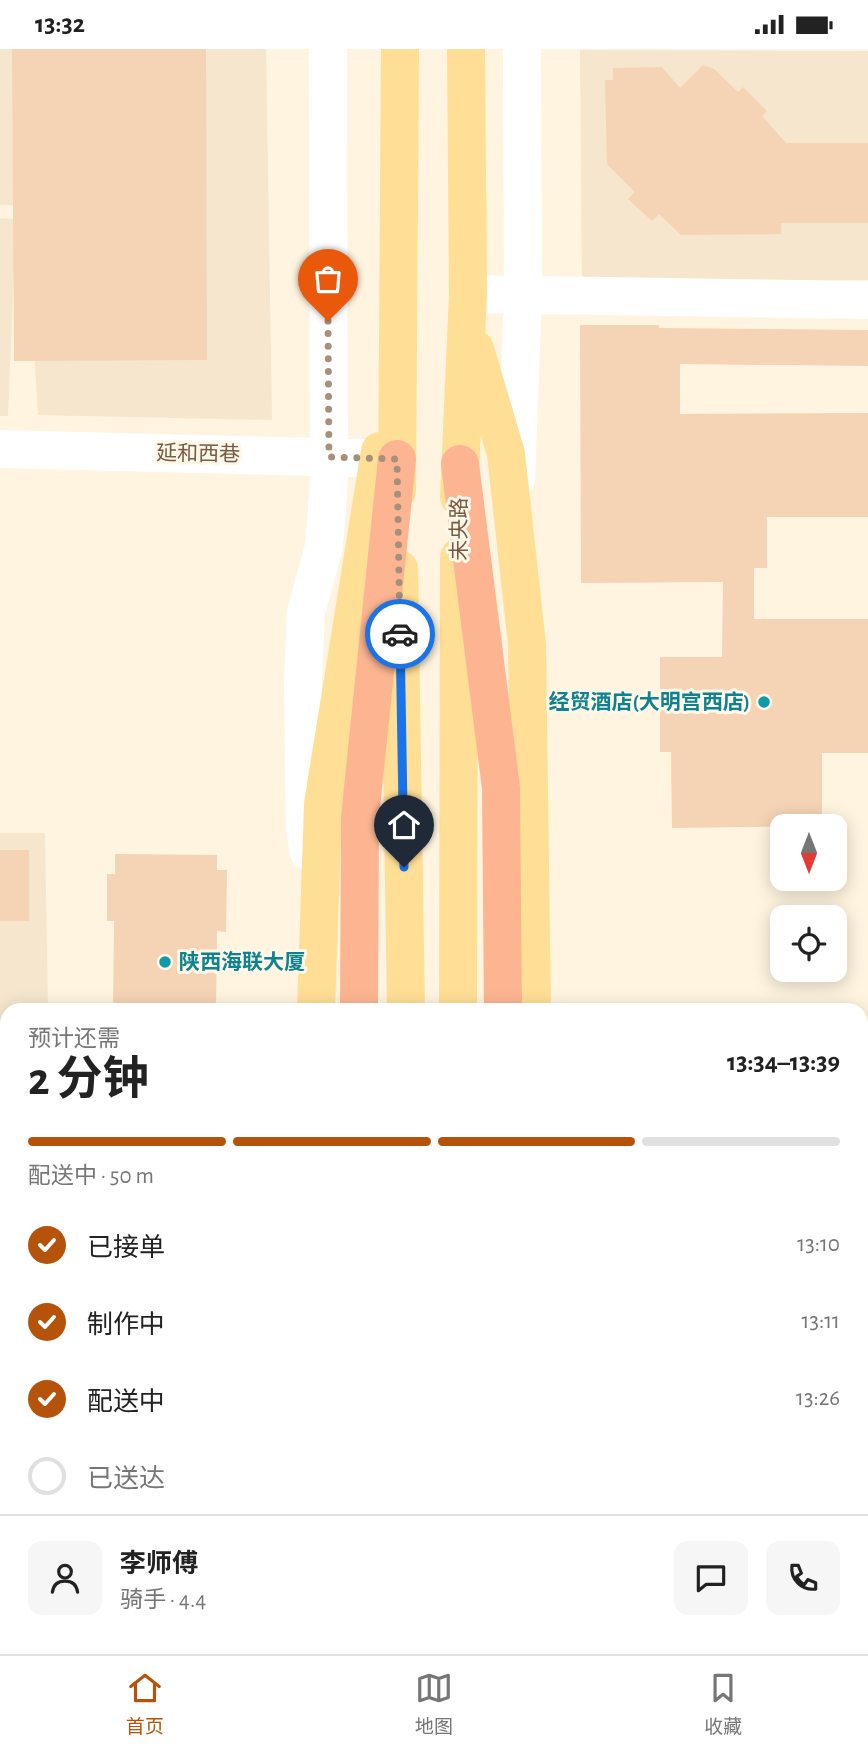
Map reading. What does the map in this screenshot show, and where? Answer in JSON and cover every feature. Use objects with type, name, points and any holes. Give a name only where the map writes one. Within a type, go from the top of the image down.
[{"type":"highway","points":[[359,1003],[360,817],[388,458]]},
{"type":"highway","points":[[460,464],[501,787],[503,1003]]},
{"type":"main road","points":[[316,1003],[323,804],[388,458],[400,335],[400,49]]},
{"type":"main road","name":"未央路","points":[[458,1003],[460,464],[468,309],[472,59]]},
{"type":"main road","points":[[468,309],[506,454],[527,644],[532,1003]]},
{"type":"main road","points":[[388,458],[405,921],[405,1003]]},
{"type":"street","points":[[320,907],[305,830],[303,683],[306,613],[324,546],[329,457],[328,49]]},
{"type":"street","points":[[514,530],[523,296],[522,49]]},
{"type":"street","points":[[468,309],[523,296],[868,300]]},
{"type":"street","name":"延和西巷","points":[[0,449],[388,458]]},
{"type":"shaded area","points":[[0,49],[266,49],[272,420],[38,415],[25,206],[0,205]]},
{"type":"shaded area","points":[[580,50],[868,51],[868,280],[582,283]]},
{"type":"shaded area","points":[[0,218],[16,219],[8,416],[0,416]]},
{"type":"shaded area","points":[[0,833],[45,833],[48,1003],[0,1003]]},
{"type":"building","points":[[12,49],[206,49],[207,360],[14,361]]},
{"type":"building","points":[[703,65],[714,69],[738,92],[743,87],[767,111],[762,116],[786,143],[868,143],[868,223],[781,223],[781,234],[681,235],[659,214],[652,221],[628,199],[635,192],[607,164],[605,80],[613,80],[613,68],[662,67],[680,88]]},
{"type":"building","points":[[580,325],[868,330],[868,366],[680,364],[680,414],[868,413],[868,517],[767,517],[767,568],[754,568],[754,619],[868,619],[868,753],[822,753],[822,814],[770,814],[770,827],[672,828],[671,752],[660,752],[660,657],[722,657],[723,582],[581,583]]},
{"type":"building","points":[[0,850],[29,850],[29,921],[0,921]]},
{"type":"building","name":"陕西海联大厦","points":[[115,854],[217,855],[217,870],[227,870],[226,932],[217,931],[216,1003],[113,1003],[114,921],[107,921],[107,874],[115,874]]},
{"type":"way so far","points":[[328,321],[329,457],[397,459],[400,634]]},
{"type":"place","name":"经贸酒店(大明宫西店)","points":[[764,702]]},
{"type":"place","name":"陕西海联大厦","points":[[165,962]]},
{"type":"route","points":[[400,634],[404,867]]}]
